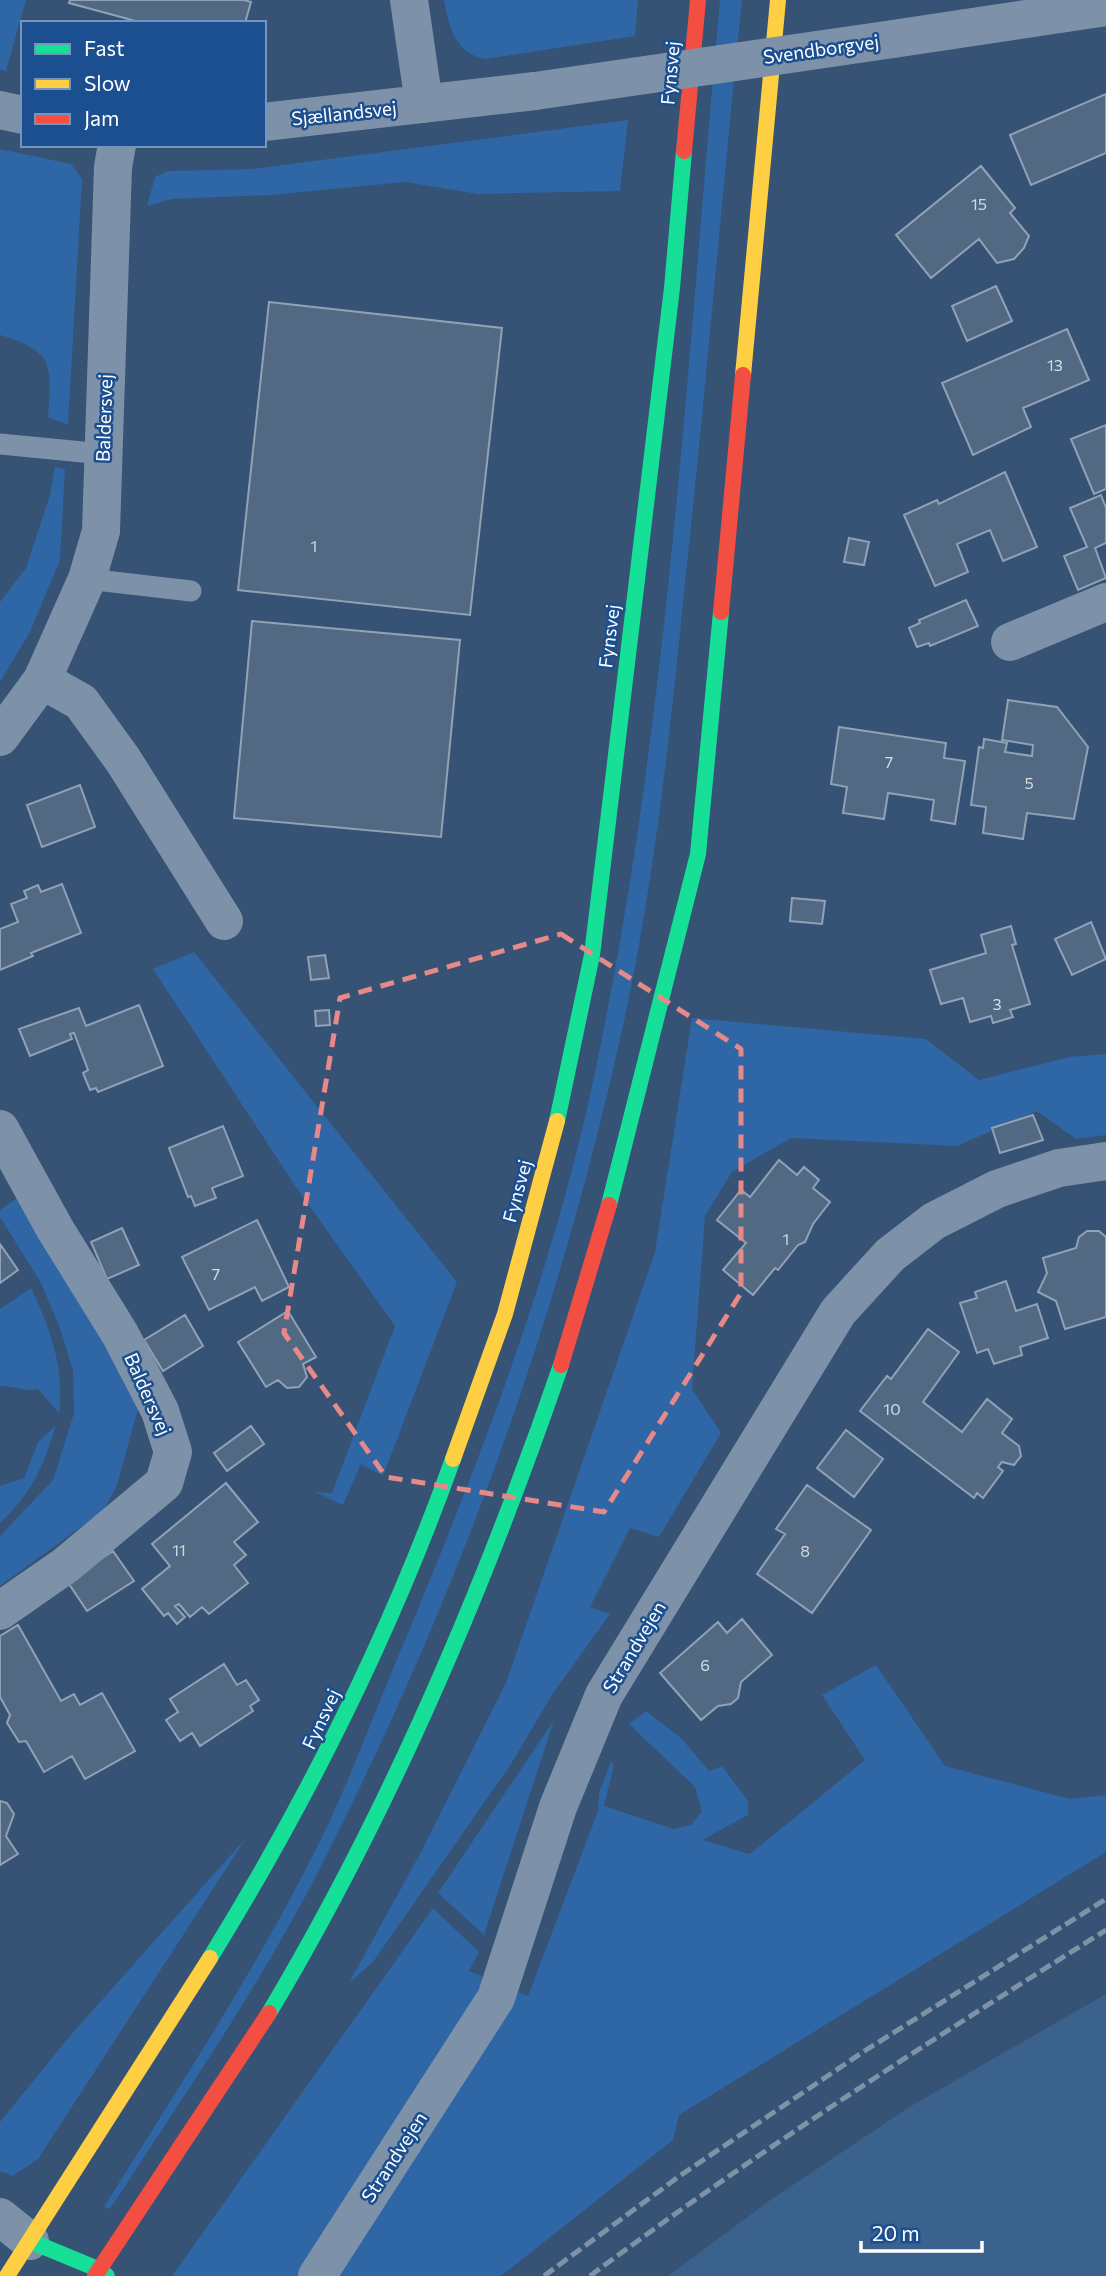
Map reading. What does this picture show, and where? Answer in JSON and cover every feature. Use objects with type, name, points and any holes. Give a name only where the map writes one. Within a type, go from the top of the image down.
[{"type":"main road","name":"Fynsvej","points":[[7,2276],[40,2254],[320,1770],[381,1639],[439,1499],[505,1314],[560,1111],[592,955],[670,299],[698,0]]},
{"type":"main road","points":[[40,2254],[101,2274],[268,2015],[321,1926],[415,1738],[521,1481],[578,1314],[617,1179],[698,854],[778,0]]},
{"type":"street","name":"Sjællandsvej","points":[[409,0],[424,104]]},
{"type":"street","name":"Svendborgvej","points":[[536,91],[1106,7]]},
{"type":"street","name":"Sjællandsvej","points":[[266,122],[536,91]]},
{"type":"street","points":[[0,110],[21,115]]},
{"type":"street","name":"Baldersvej","points":[[0,737],[42,680],[87,579],[101,531],[113,167],[117,147]]},
{"type":"street","points":[[1010,642],[1106,602]]},
{"type":"street","points":[[42,680],[81,702],[123,760],[223,921]]},
{"type":"street","name":"Baldersvej","points":[[0,1129],[55,1229],[120,1334],[160,1412],[173,1452],[164,1483],[66,1566],[0,1611]]},
{"type":"street","name":"Strandvejen","points":[[317,2276],[496,1998],[558,1807],[604,1695],[838,1312],[890,1255],[934,1221],[997,1189],[1059,1168],[1106,1161]]},
{"type":"street","points":[[0,2217],[40,2254]]},
{"type":"lane","points":[[0,444],[103,454]]},
{"type":"lane","points":[[87,579],[191,591]]},
{"type":"highlighted area","points":[[561,934],[741,1049],[741,1293],[604,1512],[386,1477],[284,1333],[340,998]]},
{"type":"shaded area","points":[[0,0],[26,0],[6,71],[0,69]]},
{"type":"shaded area","points":[[444,0],[638,0],[635,36],[486,59],[467,51],[455,38]]},
{"type":"shaded area","points":[[720,0],[742,0],[667,753],[652,867],[633,979],[595,1144],[566,1251],[497,1462],[457,1566],[368,1770],[319,1870],[271,1957],[110,2209],[104,2207],[243,1983],[294,1892],[329,1822],[485,1441],[535,1297],[557,1224],[594,1077],[620,944],[641,810],[673,541]]},
{"type":"shaded area","points":[[628,120],[620,191],[478,194],[405,182],[271,195],[172,199],[147,206],[155,177],[167,171],[253,169]]},
{"type":"shaded area","points":[[0,149],[71,164],[82,179],[68,425],[48,417],[49,373],[41,355],[18,341],[0,335]]},
{"type":"shaded area","points":[[55,466],[65,470],[60,560],[30,632],[0,682],[0,602],[26,568],[50,495]]},
{"type":"shaded area","points":[[194,952],[457,1282],[383,1476],[361,1464],[343,1505],[315,1492],[332,1493],[395,1326],[296,1187],[153,969]]},
{"type":"shaded area","points":[[692,1018],[926,1039],[979,1080],[1069,1057],[1106,1054],[1106,1135],[1076,1139],[1037,1111],[957,1146],[791,1138],[732,1172],[705,1216],[692,1389],[721,1433],[659,1537],[630,1528],[590,1607],[610,1614],[552,1695],[511,1764],[373,1962],[349,1983],[421,1852],[506,1683],[655,1252]]},
{"type":"shaded area","points":[[21,1195],[140,1402],[117,1485],[104,1510],[0,1586],[0,1536],[53,1480],[74,1413],[73,1371],[60,1328],[41,1283],[0,1217],[0,1210]]},
{"type":"shaded area","points":[[31,1288],[44,1318],[58,1364],[59,1413],[38,1389],[0,1386],[0,1309]]},
{"type":"shaded area","points":[[56,1425],[36,1478],[21,1501],[0,1523],[0,1486],[24,1478],[38,1442]]},
{"type":"shaded area","points":[[876,1665],[945,1766],[1070,1799],[1106,1795],[1106,1852],[679,2115],[673,2140],[501,2276],[172,2276],[433,1908],[479,1952],[469,1971],[528,1996],[598,1811],[599,1792],[611,1762],[614,1765],[604,1806],[674,1829],[691,1825],[702,1811],[695,1787],[629,1724],[646,1711],[682,1739],[709,1771],[722,1766],[748,1801],[748,1815],[702,1840],[750,1854],[865,1760],[822,1695]]},
{"type":"shaded area","points":[[554,1720],[484,1935],[438,1893]]},
{"type":"shaded area","points":[[246,1838],[38,2159],[13,2176],[0,2171],[0,2122],[69,2037]]},
{"type":"shaded area","points":[[1106,1994],[1106,2276],[668,2276],[769,2201],[911,2106]]},
{"type":"building","points":[[70,0],[251,2],[246,21],[136,21],[69,3]]},
{"type":"building","points":[[1106,94],[1106,153],[1031,185],[1010,135]]},
{"type":"building","points":[[981,166],[1015,208],[1010,213],[1029,236],[1024,248],[1014,259],[997,263],[979,239],[931,278],[896,235]]},
{"type":"building","points":[[996,286],[1012,321],[967,341],[952,306]]},
{"type":"building","points":[[269,302],[502,328],[470,615],[238,590]]},
{"type":"building","points":[[1067,329],[1089,380],[1023,408],[1031,427],[973,455],[942,383]]},
{"type":"building","points":[[1106,425],[1106,489],[1094,494],[1071,439]]},
{"type":"building","points":[[1005,472],[1037,547],[1003,561],[990,530],[957,544],[968,572],[935,586],[904,515],[937,500],[939,504]]},
{"type":"building","points":[[1101,495],[1106,508],[1106,543],[1095,548],[1106,578],[1078,590],[1064,556],[1087,547],[1070,508]]},
{"type":"building","points":[[849,538],[869,542],[864,565],[844,562]]},
{"type":"building","points":[[966,600],[978,626],[930,646],[929,643],[917,647],[909,628],[920,623],[919,620]]},
{"type":"building","points":[[252,621],[460,640],[441,837],[234,818]]},
{"type":"building","points":[[1008,700],[1057,707],[1088,747],[1074,819],[1027,813],[1023,839],[983,833],[986,807],[971,805],[979,747],[983,748],[984,739],[1007,743],[1005,752],[1032,756],[1033,745],[1002,740]]},
{"type":"building","points":[[839,727],[946,743],[944,758],[965,761],[955,824],[931,820],[934,800],[888,793],[884,819],[843,813],[847,787],[831,784]]},
{"type":"building","points":[[80,785],[95,827],[42,847],[27,805]]},
{"type":"building","points":[[62,884],[81,933],[31,953],[33,956],[0,970],[0,929],[18,922],[11,904],[27,898],[24,891],[38,885],[41,892]]},
{"type":"building","points":[[792,898],[825,901],[822,924],[790,921]]},
{"type":"building","points":[[1091,922],[1106,959],[1072,975],[1055,939]]},
{"type":"building","points":[[1011,926],[1016,944],[1012,945],[1030,1004],[1010,1010],[1013,1017],[993,1023],[991,1016],[970,1022],[963,998],[941,1004],[930,970],[986,953],[981,935]]},
{"type":"building","points":[[325,955],[329,978],[311,980],[308,957]]},
{"type":"building","points":[[139,1005],[163,1066],[98,1092],[96,1088],[90,1090],[83,1073],[88,1070],[74,1033],[70,1034],[72,1039],[30,1056],[19,1029],[79,1008],[86,1026]]},
{"type":"building","points":[[329,1010],[330,1025],[316,1026],[315,1011]]},
{"type":"building","points":[[1033,1115],[1043,1140],[1000,1153],[992,1128]]},
{"type":"building","points":[[223,1126],[243,1176],[212,1188],[216,1198],[195,1206],[191,1196],[188,1197],[169,1148]]},
{"type":"building","points":[[779,1160],[797,1175],[804,1167],[819,1180],[813,1188],[830,1202],[813,1224],[805,1242],[798,1245],[778,1270],[775,1268],[753,1295],[723,1270],[746,1243],[717,1220],[741,1190],[750,1197]]},
{"type":"building","points":[[257,1220],[289,1287],[262,1301],[255,1287],[209,1310],[182,1257]]},
{"type":"building","points":[[122,1228],[139,1265],[107,1279],[91,1242]]},
{"type":"building","points":[[1087,1231],[1099,1231],[1106,1237],[1106,1317],[1065,1329],[1056,1301],[1038,1292],[1047,1273],[1043,1258],[1076,1248],[1079,1237]]},
{"type":"building","points":[[0,1244],[18,1270],[0,1283]]},
{"type":"building","points":[[1006,1281],[1016,1311],[1037,1304],[1048,1338],[1020,1347],[1022,1355],[994,1364],[988,1349],[977,1353],[960,1303],[977,1298],[975,1292]]},
{"type":"building","points":[[288,1311],[316,1357],[303,1364],[307,1377],[299,1387],[287,1388],[278,1380],[266,1387],[238,1342]]},
{"type":"building","points":[[185,1315],[203,1346],[163,1371],[144,1340]]},
{"type":"building","points":[[928,1329],[959,1352],[923,1402],[962,1432],[987,1399],[1012,1419],[1002,1433],[1019,1446],[1021,1456],[1014,1465],[1002,1462],[998,1467],[1003,1471],[983,1498],[977,1493],[974,1498],[860,1411],[887,1376],[891,1379]]},
{"type":"building","points":[[251,1426],[264,1444],[227,1471],[214,1453]]},
{"type":"building","points":[[846,1430],[883,1459],[854,1497],[817,1468]]},
{"type":"building","points":[[226,1483],[258,1522],[234,1542],[246,1555],[234,1565],[248,1583],[209,1614],[202,1607],[190,1617],[179,1604],[175,1606],[185,1617],[177,1624],[168,1613],[164,1616],[142,1589],[170,1566],[152,1544]]},
{"type":"building","points":[[807,1485],[871,1530],[812,1613],[757,1574],[785,1534],[776,1529]]},
{"type":"building","points":[[113,1551],[134,1581],[87,1611],[67,1581]]},
{"type":"building","points":[[742,1619],[772,1655],[741,1682],[738,1698],[731,1704],[718,1706],[701,1720],[660,1673],[718,1622],[727,1633]]},
{"type":"building","points":[[18,1625],[61,1701],[74,1694],[80,1705],[102,1693],[135,1751],[85,1779],[72,1756],[44,1772],[26,1741],[19,1742],[7,1723],[10,1715],[0,1697],[0,1636]]},
{"type":"building","points":[[224,1664],[237,1685],[246,1680],[259,1700],[250,1706],[253,1711],[200,1746],[192,1733],[180,1741],[166,1720],[178,1712],[170,1699]]},
{"type":"building","points":[[0,1801],[7,1803],[14,1814],[6,1836],[18,1854],[0,1865]]},
{"type":"railway","points":[[544,2276],[681,2175],[866,2050],[1106,1899]]},
{"type":"railway","points":[[590,2276],[780,2141],[1106,1930]]},
{"type":"traffic: fast","points":[[557,1121],[592,955],[672,288],[684,151]]},
{"type":"traffic: fast","points":[[609,1205],[698,854],[721,612]]},
{"type":"traffic: fast","points":[[269,2013],[355,1857],[432,1696],[500,1532],[561,1365]]},
{"type":"traffic: fast","points":[[210,1958],[280,1838],[345,1715],[402,1589],[453,1459]]},
{"type":"traffic: fast","points":[[30,2241],[100,2270],[107,2276]]},
{"type":"traffic: slow","points":[[743,375],[778,0]]},
{"type":"traffic: slow","points":[[453,1459],[505,1314],[557,1121]]},
{"type":"traffic: slow","points":[[7,2276],[210,1958]]},
{"type":"traffic: jam","points":[[684,151],[698,0]]},
{"type":"traffic: jam","points":[[721,612],[743,375]]},
{"type":"traffic: jam","points":[[561,1365],[609,1205]]},
{"type":"traffic: jam","points":[[95,2276],[269,2013]]}]
